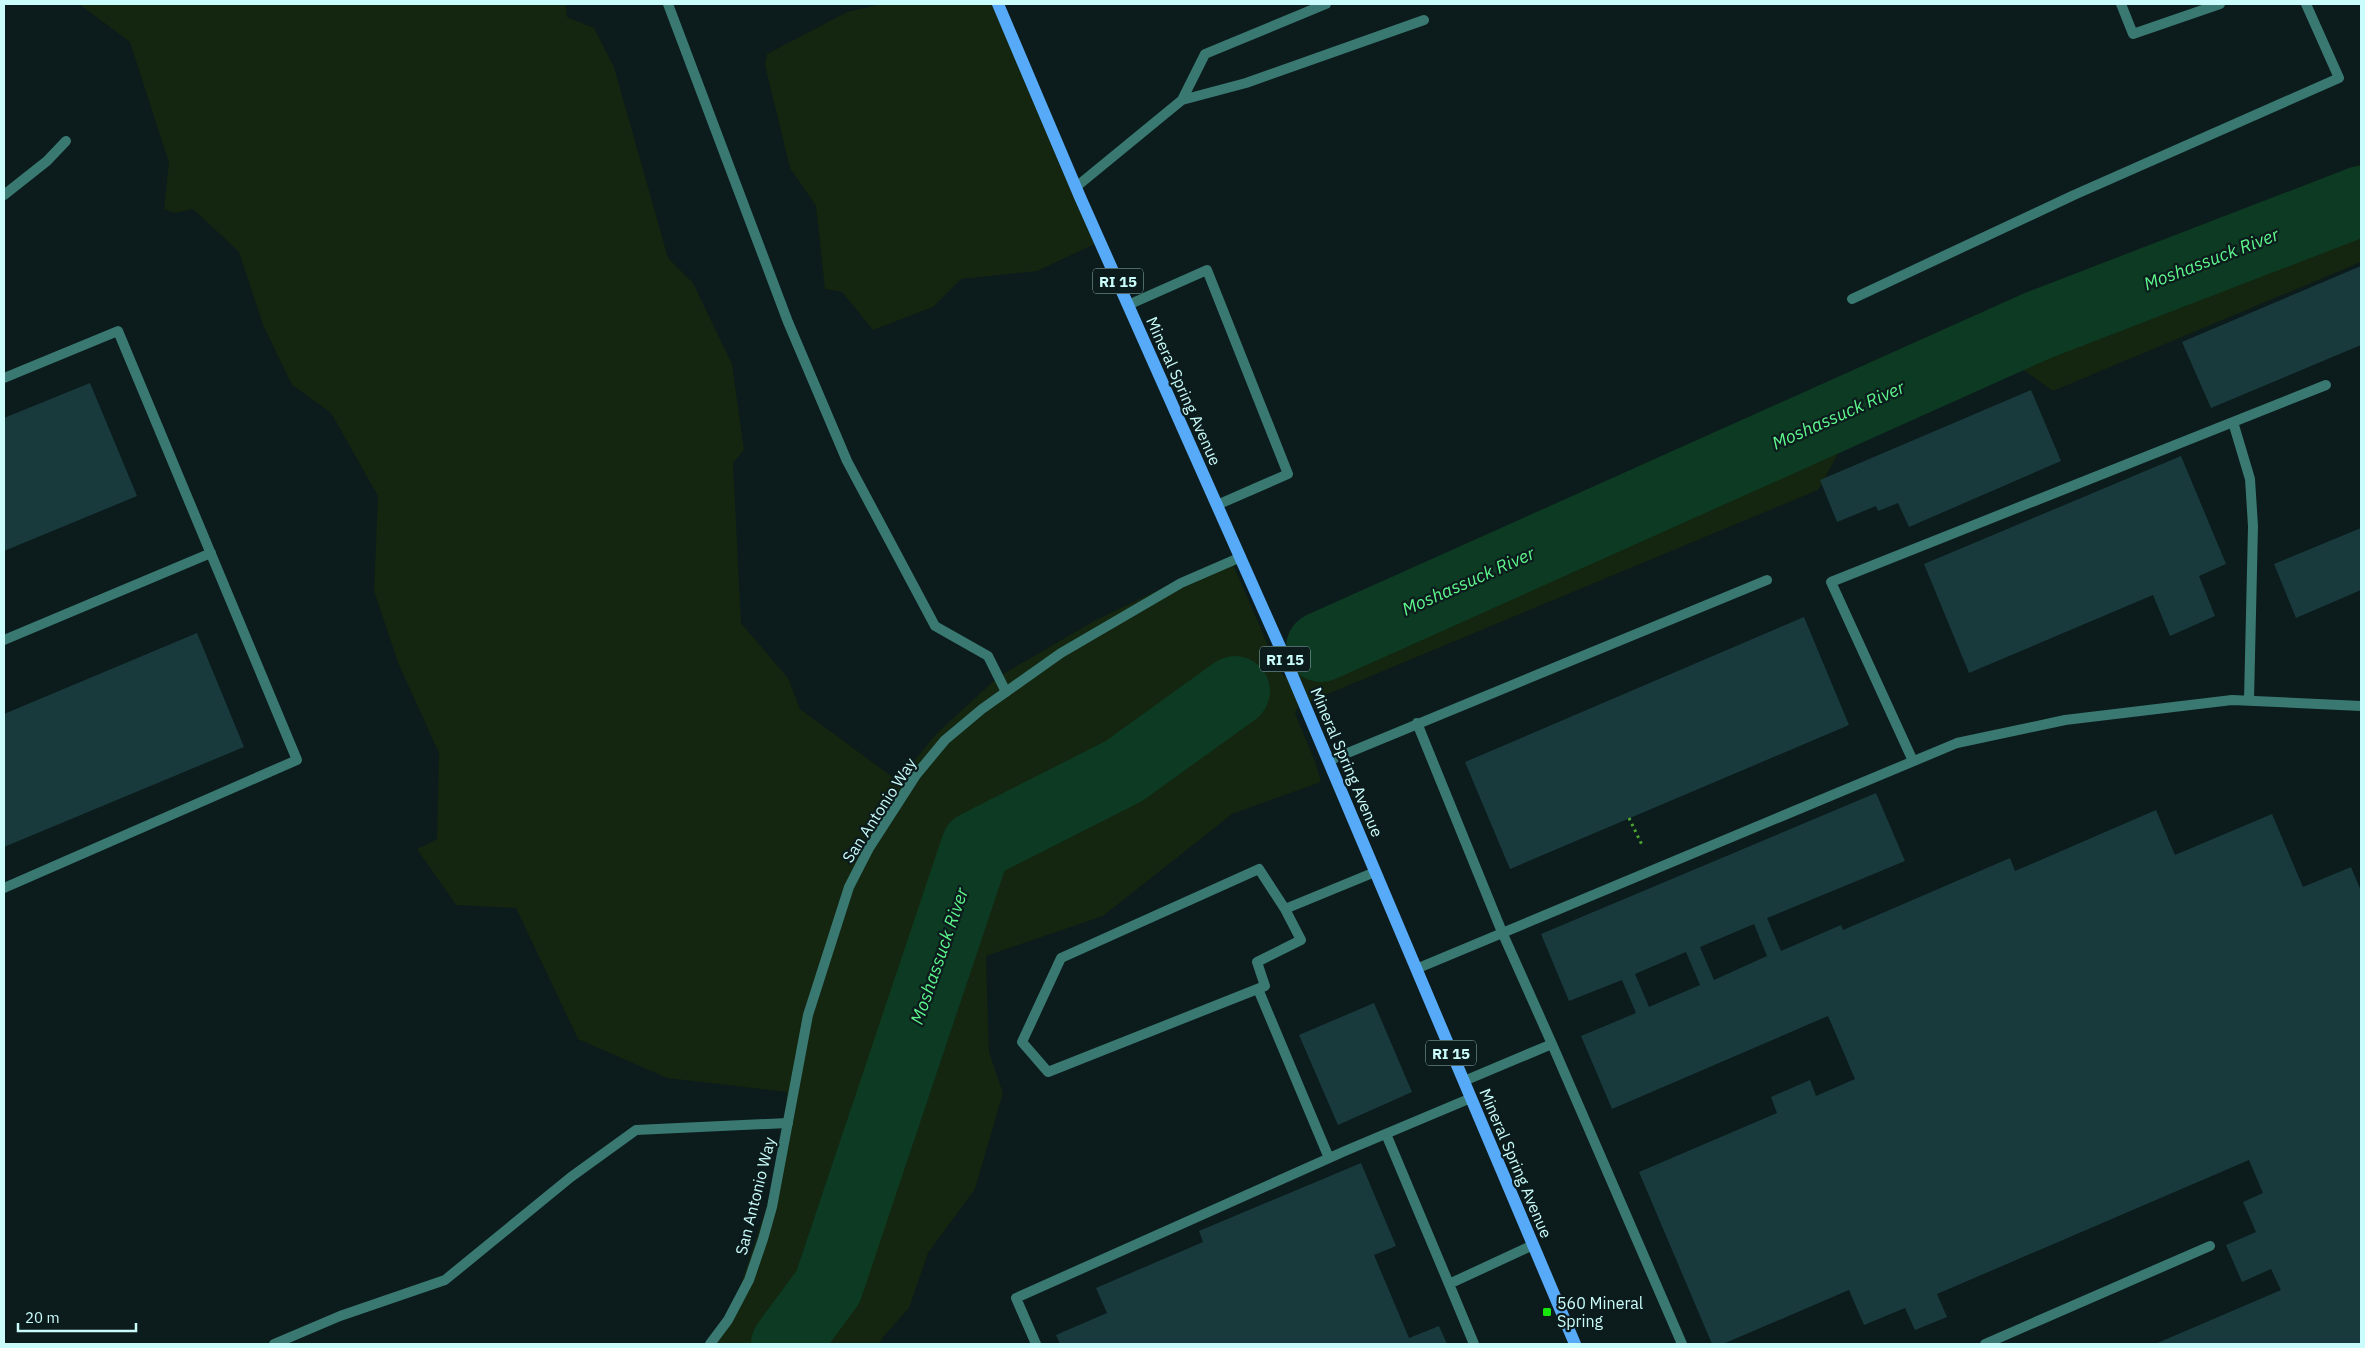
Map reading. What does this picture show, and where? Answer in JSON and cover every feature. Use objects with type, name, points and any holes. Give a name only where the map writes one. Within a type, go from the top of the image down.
[{"type":"main road","name":"Mineral Spring Avenue","points":[[998,4],[1076,187],[1241,557],[1575,1344]]},
{"type":"street","points":[[668,4],[788,322],[848,461],[935,626],[988,656],[1006,692]]},
{"type":"street","points":[[1182,100],[1204,54],[1326,4]]},
{"type":"street","points":[[2120,4],[2134,34],[2220,4]]},
{"type":"street","points":[[1852,298],[2074,195],[2339,78],[2306,4]]},
{"type":"street","points":[[1076,187],[1182,100],[1246,83],[1424,20]]},
{"type":"street","points":[[4,195],[47,161],[66,141]]},
{"type":"street","points":[[1128,305],[1207,270],[1288,474],[1217,505]]},
{"type":"street","points":[[4,378],[118,332],[297,760],[4,888]]},
{"type":"street","points":[[1913,761],[1831,582],[2326,385]]},
{"type":"street","points":[[2233,422],[2250,479],[2253,526],[2249,700]]},
{"type":"street","points":[[4,640],[211,553]]},
{"type":"street","name":"San Antonio Way","points":[[710,1344],[728,1320],[749,1280],[772,1207],[788,1123],[796,1067],[808,1015],[848,887],[869,848],[916,776],[945,740],[1006,692],[1061,653],[1181,583],[1241,557]]},
{"type":"street","points":[[1328,761],[1766,580]]},
{"type":"street","points":[[1416,969],[1957,743],[2065,720],[2232,700],[2361,706]]},
{"type":"street","points":[[1417,723],[1502,932],[1682,1344]]},
{"type":"street","points":[[1259,869],[1284,909],[1301,940],[1257,962],[1264,986],[1048,1072],[1022,1042],[1061,958],[1259,869]]},
{"type":"street","points":[[1284,909],[1375,872]]},
{"type":"street","points":[[1258,989],[1329,1158]]},
{"type":"street","points":[[1464,1082],[1552,1044]]},
{"type":"street","points":[[1036,1344],[1016,1298],[1329,1158],[1471,1098]]},
{"type":"street","points":[[274,1344],[340,1316],[445,1280],[571,1177],[636,1130],[788,1123]]},
{"type":"street","points":[[1386,1134],[1474,1344]]},
{"type":"street","points":[[1449,1284],[1533,1245]]},
{"type":"street","points":[[1985,1344],[2210,1246]]},
{"type":"green space","points":[[79,4],[566,4],[567,17],[594,28],[614,67],[668,258],[693,283],[732,364],[744,450],[733,463],[741,623],[788,678],[800,709],[894,778],[900,778],[936,734],[998,677],[1094,621],[1214,563],[1232,562],[1274,659],[1284,677],[1378,631],[1411,620],[1541,558],[1544,534],[1568,499],[1609,485],[1966,327],[2361,164],[2361,262],[2053,391],[2004,356],[1862,410],[1818,490],[1299,706],[1295,713],[1316,764],[1321,782],[1232,814],[1103,916],[986,956],[989,1052],[1003,1093],[975,1189],[928,1253],[909,1308],[879,1344],[705,1344],[731,1315],[772,1190],[785,1125],[787,1092],[667,1078],[578,1039],[516,908],[456,905],[417,849],[437,839],[439,753],[399,665],[374,591],[378,496],[331,413],[292,385],[263,325],[239,252],[193,209],[174,213],[164,209],[169,163],[130,42]]},
{"type":"green space","points":[[882,4],[1003,4],[1101,241],[1037,271],[961,279],[933,307],[873,330],[842,292],[825,289],[816,206],[790,168],[765,65],[767,54],[847,12]]},
{"type":"building","points":[[2361,266],[2361,345],[2211,408],[2182,342]]},
{"type":"building","points":[[90,383],[137,496],[4,551],[4,418]]},
{"type":"building","points":[[2031,390],[2061,461],[1909,527],[1898,503],[1878,511],[1876,506],[1837,522],[1820,480]]},
{"type":"building","points":[[2181,456],[2226,564],[2199,576],[2215,616],[2170,636],[2153,595],[1969,673],[1924,564]]},
{"type":"building","points":[[2361,528],[2361,590],[2296,618],[2274,564]]},
{"type":"building","points":[[1804,617],[1849,725],[1510,869],[1465,762]]},
{"type":"building","points":[[197,633],[244,747],[4,847],[4,714]]},
{"type":"building","points":[[1876,793],[1905,861],[1767,918],[1781,951],[1841,925],[1843,930],[2010,858],[2015,871],[2156,810],[2175,855],[2272,814],[2303,887],[2351,867],[2361,891],[2361,1344],[2155,1344],[2281,1290],[2271,1269],[2242,1282],[2226,1245],[2256,1232],[2243,1202],[2263,1193],[2249,1160],[1937,1294],[1947,1317],[1915,1330],[1905,1308],[1864,1325],[1849,1290],[1723,1344],[1712,1344],[1639,1172],[1777,1113],[1771,1097],[1810,1080],[1816,1096],[1855,1079],[1828,1016],[1612,1109],[1581,1036],[1636,1013],[1622,980],[1569,1001],[1541,934]],"holes":[[[1754,924],[1767,956],[1714,980],[1700,947]],[[1686,952],[1700,985],[1649,1007],[1635,974]]]},
{"type":"building","points":[[1374,1003],[1412,1092],[1338,1125],[1299,1035]]},
{"type":"building","points":[[1361,1163],[1396,1246],[1374,1255],[1409,1338],[1439,1326],[1447,1344],[1060,1344],[1056,1335],[1107,1313],[1096,1288],[1203,1242],[1199,1231]]},
{"type":"waterway","name":"Moshassuck River","points":[[1321,647],[2039,325],[2361,201]]},
{"type":"waterway","name":"Moshassuck River","points":[[786,1344],[828,1287],[976,846],[1124,771],[1235,691]]},
{"type":"place","name":"560 Mineral Spring","points":[[1547,1312]]}]
